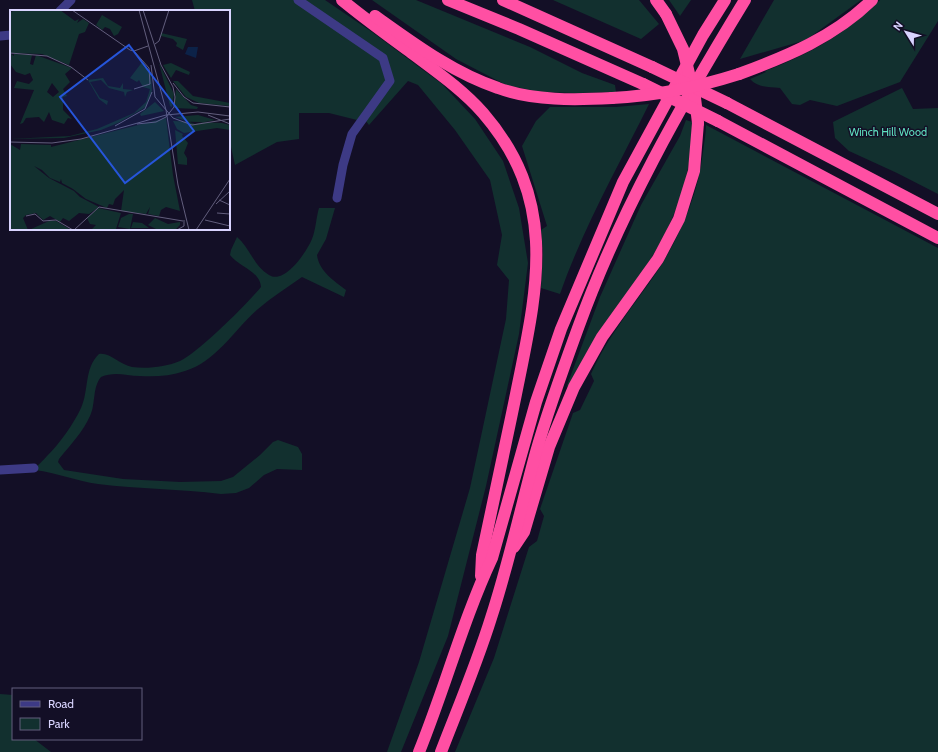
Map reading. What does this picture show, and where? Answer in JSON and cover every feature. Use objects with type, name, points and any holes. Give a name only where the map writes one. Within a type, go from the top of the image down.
[{"type":"highway","points":[[342,0],[437,72],[482,112],[501,137],[517,166],[529,196],[536,226],[536,285],[525,351],[482,555],[481,581]]},
{"type":"highway","points":[[349,0],[424,51],[479,81],[499,89],[551,98],[612,98],[649,95],[691,88],[739,74],[785,57],[811,45],[846,23],[872,0]]},
{"type":"highway","points":[[448,0],[519,29],[643,84],[718,121],[938,238]]},
{"type":"highway","points":[[504,0],[652,67],[727,103],[938,214]]},
{"type":"highway","points":[[510,554],[524,532],[549,447],[574,387],[602,337],[658,259],[679,218],[694,171],[698,123],[695,98],[683,49],[666,14],[656,0]]},
{"type":"highway","points":[[418,752],[431,723],[481,581],[492,558],[536,402],[561,329],[623,182],[703,35],[725,0]]},
{"type":"highway","points":[[441,752],[491,619],[510,554],[537,449],[555,393],[579,326],[607,256],[638,189],[680,108],[745,0]]},
{"type":"street","points":[[61,10],[71,0]]},
{"type":"street","points":[[298,0],[383,58],[390,81],[352,134],[343,165],[337,198]]},
{"type":"street","points":[[0,36],[10,35]]},
{"type":"street","points":[[0,470],[34,468]]},
{"type":"green space","points":[[192,0],[325,0],[372,32],[442,84],[475,119],[503,161],[519,208],[528,263],[519,334],[486,486],[448,636],[401,752],[387,752],[419,662],[470,488],[506,319],[509,280],[497,265],[502,235],[490,180],[455,130],[418,85],[408,81],[369,125],[361,115],[357,120],[329,113],[299,113],[299,139],[277,142],[235,165],[230,142],[230,10],[195,10]]},
{"type":"green space","points":[[372,0],[416,0],[530,47],[582,73],[615,85],[616,92],[541,92],[506,85],[456,59]]},
{"type":"green space","points":[[553,0],[639,0],[659,24],[641,39]]},
{"type":"green space","points":[[669,0],[691,0],[680,16]]},
{"type":"green space","points":[[774,0],[861,0],[806,40],[740,59]]},
{"type":"green space","points":[[880,0],[938,0],[938,21],[900,82],[837,106],[810,100],[800,105],[792,104],[780,88],[760,86],[750,79],[796,58],[826,42],[854,23]]},
{"type":"green space","name":"Winch Hill Wood","points":[[902,88],[913,109],[938,108],[938,194],[849,151],[835,138],[833,122]]},
{"type":"green space","points":[[649,104],[590,221],[560,294],[541,288],[543,251],[541,230],[547,226],[522,146],[536,121],[550,107],[616,107]]},
{"type":"green space","points":[[686,120],[692,122],[690,155],[684,186],[674,214],[645,269],[590,347],[573,379],[566,388],[600,297],[641,205],[680,136]]},
{"type":"green space","points":[[706,125],[938,248],[938,752],[455,752],[494,658],[529,547],[537,541],[544,516],[540,509],[573,413],[580,410],[594,381],[591,374],[606,345],[653,278],[677,238],[693,196],[701,167]]},
{"type":"green space","points":[[319,208],[335,208],[326,239],[317,255],[318,261],[324,271],[346,290],[344,297],[302,277],[258,309],[215,353],[196,367],[179,373],[162,376],[111,374],[101,377],[96,386],[92,411],[84,428],[58,462],[64,470],[123,479],[180,482],[221,481],[233,477],[260,455],[273,442],[278,440],[298,447],[302,454],[302,470],[277,469],[264,475],[249,488],[236,493],[221,494],[98,484],[35,470],[61,440],[78,414],[85,394],[91,366],[99,354],[107,355],[128,366],[144,368],[169,365],[188,356],[222,327],[261,287],[257,277],[230,255],[237,237],[264,271],[275,277],[282,275],[295,265],[312,239]]},
{"type":"green space","points":[[0,694],[12,695],[12,740],[35,740],[51,752],[0,752]]}]
